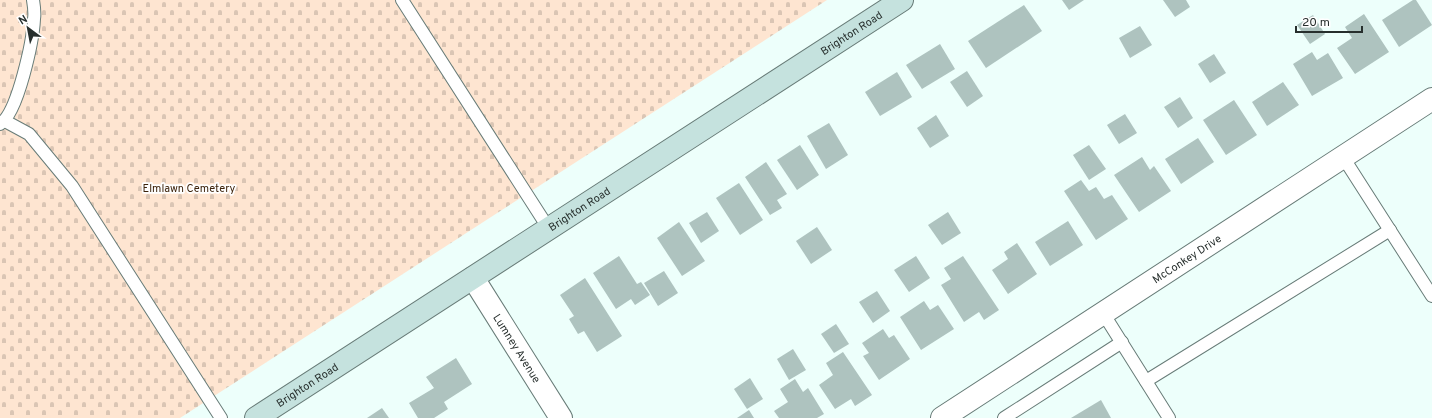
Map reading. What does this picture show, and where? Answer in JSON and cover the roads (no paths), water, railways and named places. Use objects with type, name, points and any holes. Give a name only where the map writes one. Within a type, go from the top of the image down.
[{"type":"street","name":"Brighton Road","points":[[256,418],[902,0]]},
{"type":"street","name":"McConkey Drive","points":[[942,418],[1432,99]]},
{"type":"street","name":"Lumney Avenue","points":[[473,278],[561,418]]},
{"type":"lane","points":[[34,0],[34,18],[29,57],[17,94],[2,122],[29,134],[72,186],[221,418]]},
{"type":"lane","points":[[402,0],[549,229]]},
{"type":"lane","points":[[1343,157],[1432,296]]},
{"type":"lane","points":[[1146,381],[1390,230]]},
{"type":"lane","points":[[1103,313],[1169,418]]},
{"type":"lane","points":[[1004,418],[1122,342]]},
{"type":"park label","name":"Elmlawn Cemetery","points":[[189,188]]}]
